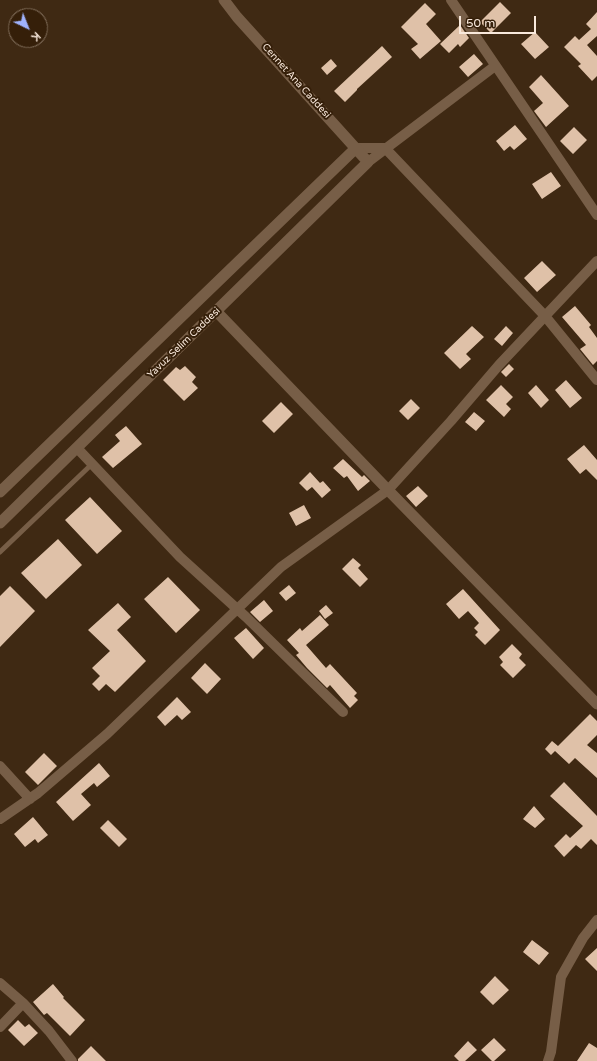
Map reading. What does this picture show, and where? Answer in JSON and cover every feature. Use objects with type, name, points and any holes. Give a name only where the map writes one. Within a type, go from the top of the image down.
[{"type":"street","name":"Cennet Ana Caddesi","points":[[224,0],[368,162]]},
{"type":"street","points":[[451,0],[597,215]]},
{"type":"street","points":[[368,162],[495,66]]},
{"type":"street","points":[[356,148],[385,148],[544,316],[597,380]]},
{"type":"street","name":"Yavuz Selim Caddesi","points":[[0,492],[356,148]]},
{"type":"street","name":"Yavuz Selim Caddesi","points":[[0,523],[368,162]]},
{"type":"street","points":[[0,819],[38,793],[107,734],[281,566],[388,490],[451,421],[499,365],[597,261]]},
{"type":"street","points":[[216,311],[597,704]]},
{"type":"street","points":[[77,448],[180,557],[343,712]]},
{"type":"street","points":[[0,766],[30,799]]},
{"type":"street","points":[[548,1061],[552,1052],[562,977],[583,938],[597,920]]},
{"type":"street","points":[[0,983],[23,1003],[49,1031],[72,1061]]},
{"type":"street","points":[[0,1027],[23,1003]]},
{"type":"lane","points":[[0,552],[92,464]]},
{"type":"building","points":[[500,2],[511,13],[491,33],[480,22]]},
{"type":"building","points":[[425,3],[436,14],[426,24],[441,41],[420,59],[411,49],[418,44],[401,27]]},
{"type":"building","points":[[597,12],[597,36],[587,45],[597,56],[597,76],[592,81],[578,66],[581,64],[564,47],[575,36],[579,40],[591,29],[586,24]]},
{"type":"building","points":[[460,25],[469,38],[460,47],[458,44],[449,53],[440,44]]},
{"type":"building","points":[[535,32],[549,47],[535,59],[521,44]]},
{"type":"building","points":[[382,46],[392,57],[345,102],[334,91]]},
{"type":"building","points":[[474,54],[483,64],[468,77],[459,67]]},
{"type":"building","points":[[331,59],[337,66],[327,75],[321,68]]},
{"type":"building","points":[[541,75],[569,106],[546,127],[534,111],[543,103],[529,87]]},
{"type":"building","points":[[515,125],[527,139],[514,150],[510,146],[504,151],[496,141]]},
{"type":"building","points":[[574,127],[587,140],[573,154],[560,141]]},
{"type":"building","points":[[551,172],[561,186],[542,199],[532,184]]},
{"type":"building","points":[[542,261],[556,275],[537,292],[524,278]]},
{"type":"building","points":[[575,306],[591,325],[589,327],[597,338],[597,361],[593,365],[580,349],[586,345],[562,317]]},
{"type":"building","points":[[472,326],[484,337],[466,354],[471,359],[460,369],[444,353]]},
{"type":"building","points":[[506,326],[513,333],[502,346],[494,339]]},
{"type":"building","points":[[509,364],[514,369],[506,377],[501,372]]},
{"type":"building","points":[[185,366],[196,377],[192,382],[198,388],[184,401],[163,380],[176,367],[180,370]]},
{"type":"building","points":[[566,380],[582,398],[570,408],[555,390]]},
{"type":"building","points":[[501,385],[513,397],[506,404],[511,409],[504,417],[486,400]]},
{"type":"building","points":[[536,385],[549,400],[541,408],[528,393]]},
{"type":"building","points":[[411,399],[420,408],[408,420],[399,411]]},
{"type":"building","points":[[281,402],[293,414],[274,433],[262,421]]},
{"type":"building","points":[[474,412],[485,421],[476,431],[465,422]]},
{"type":"building","points":[[126,426],[142,444],[113,468],[102,457],[120,441],[115,435]]},
{"type":"building","points":[[584,445],[597,460],[597,480],[586,469],[580,474],[567,459]]},
{"type":"building","points":[[343,459],[362,477],[364,475],[370,481],[358,491],[347,476],[344,478],[333,468]]},
{"type":"building","points":[[310,472],[320,483],[323,481],[331,490],[322,498],[312,487],[307,491],[299,483]]},
{"type":"building","points":[[418,486],[428,496],[416,507],[406,496]]},
{"type":"building","points":[[90,497],[122,531],[97,554],[65,520]]},
{"type":"building","points":[[304,505],[311,518],[296,526],[289,513]]},
{"type":"building","points":[[58,539],[82,565],[46,599],[21,573]]},
{"type":"building","points":[[353,558],[361,565],[358,568],[368,579],[360,587],[342,569]]},
{"type":"building","points":[[168,577],[200,610],[176,633],[144,599]]},
{"type":"building","points":[[289,585],[296,593],[286,601],[279,593]]},
{"type":"building","points":[[10,586],[35,611],[0,647],[0,596]]},
{"type":"building","points":[[463,589],[500,630],[485,645],[475,635],[478,632],[474,628],[479,623],[468,611],[459,619],[446,604]]},
{"type":"building","points":[[264,600],[273,611],[260,622],[250,612]]},
{"type":"building","points":[[118,603],[131,617],[117,630],[146,661],[115,692],[106,684],[99,691],[92,684],[100,676],[92,668],[110,651],[88,630]]},
{"type":"building","points":[[326,605],[333,613],[325,619],[319,611]]},
{"type":"building","points":[[320,615],[329,625],[306,645],[326,668],[330,664],[357,693],[354,696],[358,700],[350,708],[330,685],[327,688],[307,668],[296,655],[299,653],[287,640],[300,628],[302,631]]},
{"type":"building","points":[[246,628],[264,648],[253,659],[234,638]]},
{"type":"building","points":[[512,644],[522,654],[519,658],[526,665],[513,678],[500,665],[503,662],[499,657]]},
{"type":"building","points":[[205,663],[221,679],[207,694],[191,678]]},
{"type":"building","points":[[177,697],[191,712],[182,720],[177,715],[165,726],[157,717]]},
{"type":"building","points":[[590,714],[597,721],[597,735],[587,745],[597,753],[597,778],[575,758],[569,764],[555,751],[551,755],[545,749],[552,741],[558,746]]},
{"type":"building","points":[[44,753],[57,766],[38,785],[25,772]]},
{"type":"building","points":[[99,763],[110,776],[97,787],[94,783],[81,794],[91,805],[73,821],[56,802]]},
{"type":"building","points":[[564,782],[597,816],[597,845],[591,839],[581,849],[576,845],[564,857],[554,846],[566,834],[570,838],[583,826],[550,796]]},
{"type":"building","points":[[534,806],[545,819],[535,828],[523,819]]},
{"type":"building","points":[[33,817],[48,835],[38,843],[35,839],[25,847],[14,834]]},
{"type":"building","points":[[108,820],[127,839],[119,847],[100,828]]},
{"type":"building","points":[[532,940],[549,953],[539,965],[523,952]]},
{"type":"building","points":[[597,948],[597,971],[585,959]]},
{"type":"building","points":[[495,976],[509,990],[493,1005],[480,992]]},
{"type":"building","points":[[53,984],[64,997],[63,998],[85,1020],[70,1036],[47,1013],[44,1015],[33,1002]]},
{"type":"building","points":[[18,1020],[25,1027],[29,1024],[38,1033],[24,1046],[8,1030]]},
{"type":"building","points":[[494,1038],[506,1050],[494,1061],[492,1061],[481,1050]]},
{"type":"building","points":[[468,1041],[477,1050],[465,1061],[459,1061],[454,1056]]},
{"type":"building","points":[[589,1043],[597,1048],[597,1061],[577,1061]]},
{"type":"building","points":[[91,1046],[106,1061],[78,1061],[78,1059]]}]
